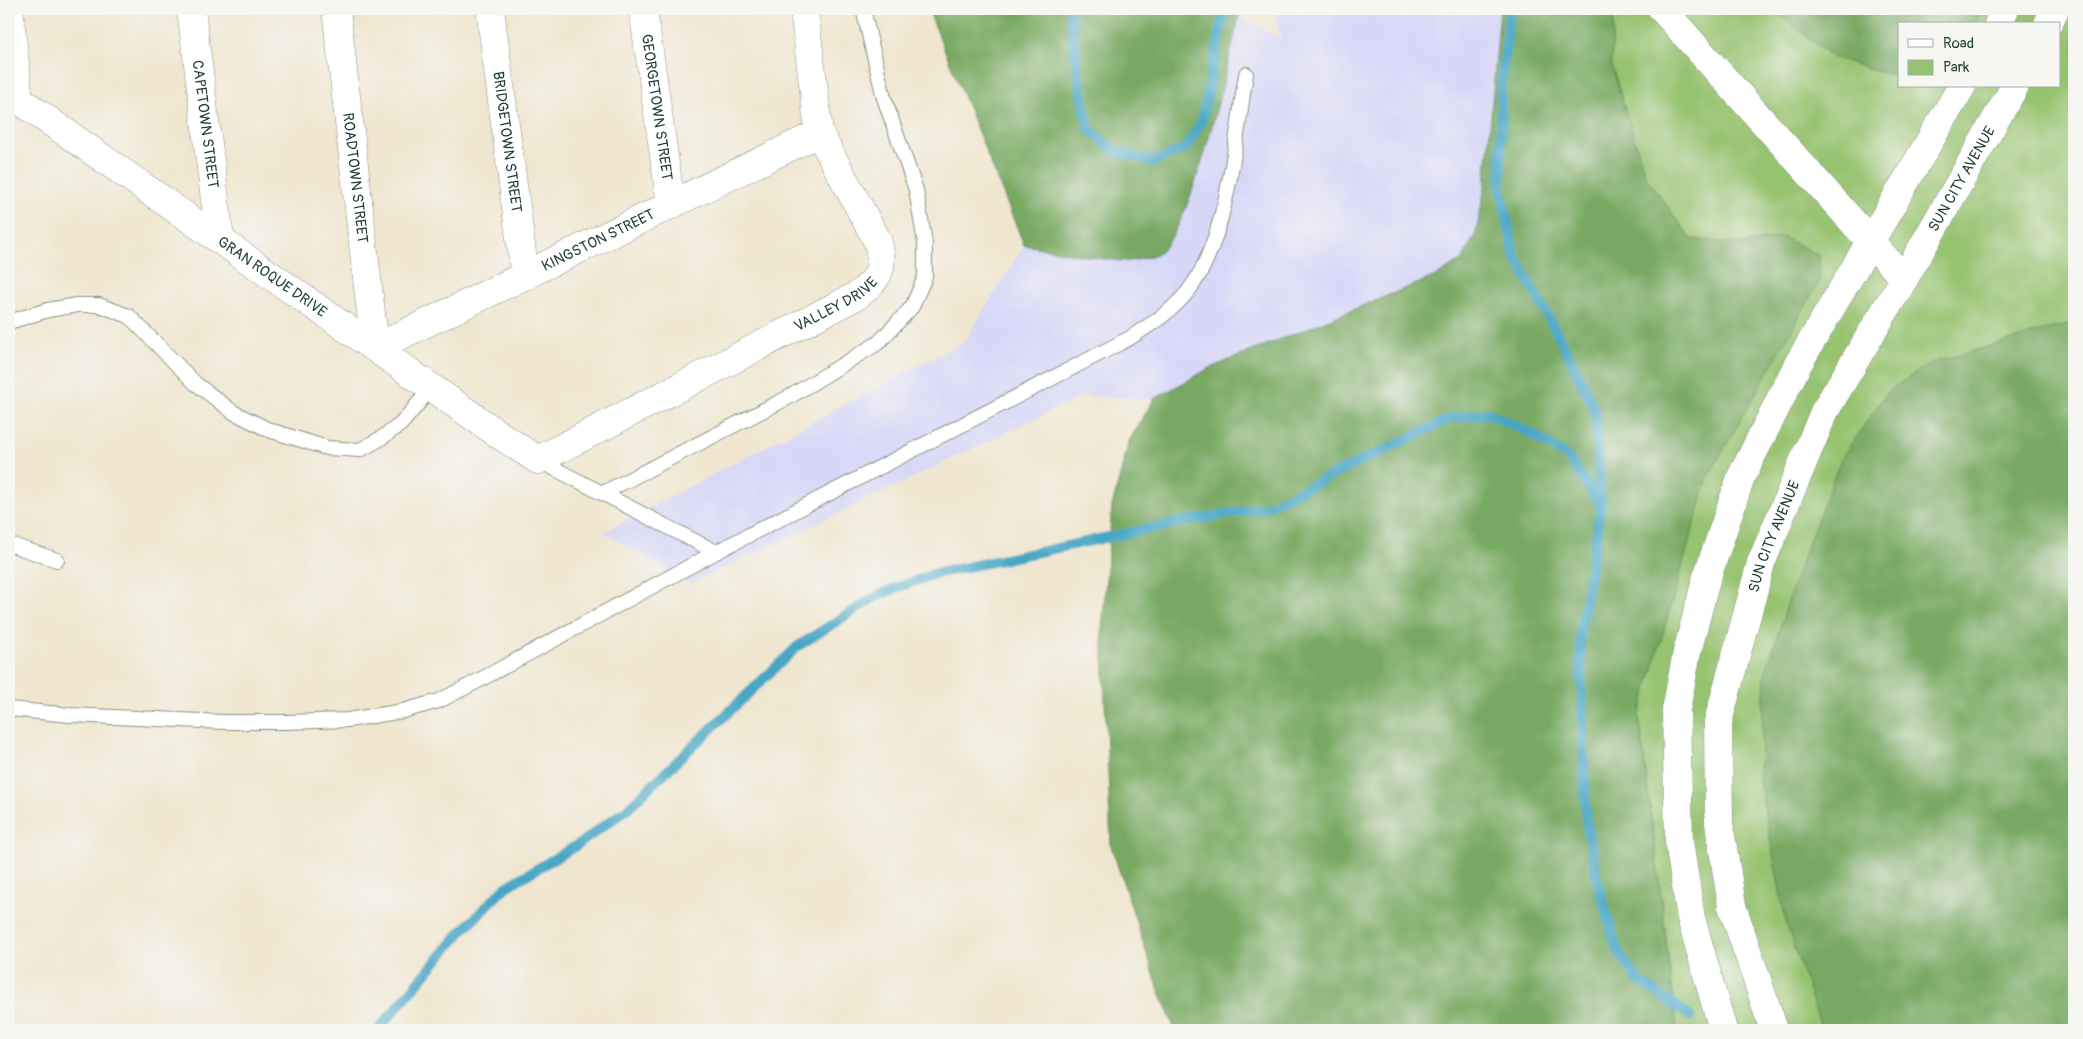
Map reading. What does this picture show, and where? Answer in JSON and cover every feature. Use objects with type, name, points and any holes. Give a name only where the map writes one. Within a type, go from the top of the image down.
[{"type":"street","points":[[9,9],[14,96]]},
{"type":"street","name":"CAPETOWN STREET","points":[[192,9],[220,239]]},
{"type":"street","name":"ROADTOWN STREET","points":[[336,9],[375,348]]},
{"type":"street","name":"BRIDGETOWN STREET","points":[[490,9],[525,276]]},
{"type":"street","name":"GEORGETOWN STREET","points":[[643,9],[670,205]]},
{"type":"street","name":"VALLEY DRIVE","points":[[538,460],[858,295],[872,284],[879,273],[882,259],[878,242],[820,133],[804,9]]},
{"type":"street","points":[[1662,9],[1904,279]]},
{"type":"street","points":[[1999,22],[2005,9]]},
{"type":"street","points":[[2049,22],[2055,9]]},
{"type":"street","points":[[1723,1030],[1691,918],[1679,842],[1676,710],[1687,652],[1706,580],[1741,477],[1798,364],[1961,88]]},
{"type":"street","name":"SUN CITY AVENUE","points":[[1774,1030],[1732,906],[1719,822],[1718,722],[1761,563],[1820,421],[2014,88]]},
{"type":"street","name":"GRAN ROQUE DRIVE","points":[[14,96],[538,460]]},
{"type":"street","name":"KINGSTON STREET","points":[[375,348],[820,133]]},
{"type":"lane","points":[[603,493],[791,396],[878,344],[912,307],[925,277],[925,243],[916,190],[884,98],[864,9]]},
{"type":"lane","points":[[9,709],[70,715],[224,722],[286,722],[348,720],[403,711],[439,701],[716,552],[1128,339],[1162,317],[1192,286],[1216,233],[1226,196],[1246,74]]},
{"type":"lane","points":[[9,322],[48,310],[77,305],[99,305],[129,316],[195,383],[233,412],[270,430],[327,448],[360,450],[380,439],[401,424],[432,387]]},
{"type":"lane","points":[[538,460],[716,552]]},
{"type":"lane","points":[[9,544],[57,560]]},
{"type":"shaded area","points":[[1273,9],[1500,9],[1485,187],[1476,233],[1462,260],[1438,275],[1210,368],[1154,399],[1083,396],[690,584],[604,532],[965,341],[1024,245],[1128,262],[1191,194],[1212,127],[1239,17],[1282,40]]},
{"type":"green space","points":[[928,9],[1244,9],[1239,17],[1218,105],[1196,181],[1171,239],[1158,253],[1132,261],[1125,261],[1024,245]]},
{"type":"green space","points":[[1500,9],[1614,9],[1611,63],[1646,177],[1691,239],[1743,244],[1783,237],[1819,255],[1820,280],[1708,477],[1639,716],[1677,1030],[1175,1030],[1159,990],[1111,846],[1102,628],[1112,506],[1129,441],[1154,399],[1210,368],[1438,275],[1462,260],[1476,233],[1485,187]]},
{"type":"green space","points":[[1528,9],[2074,9],[2074,1030],[1677,1030],[1639,717]]},
{"type":"green space","points":[[1773,9],[1983,9],[1975,22],[1898,22],[1898,73],[1888,74],[1832,57]]},
{"type":"green space","points":[[2074,322],[2074,1030],[1822,1030],[1786,923],[1759,780],[1765,675],[1797,573],[1841,459],[1888,391],[1931,363]]},
{"type":"waterway","points":[[1070,9],[1078,73],[1089,129],[1115,151],[1153,162],[1186,148],[1202,120],[1222,22],[1227,9]]},
{"type":"waterway","points":[[1510,9],[1501,87],[1501,189],[1514,254],[1566,350],[1595,410],[1601,506],[1580,633],[1586,820],[1598,883],[1617,949],[1637,979],[1690,1016]]},
{"type":"waterway","points":[[378,1030],[460,933],[506,887],[579,844],[627,809],[798,646],[878,595],[934,574],[1171,524],[1266,507],[1451,418],[1489,413],[1532,434],[1569,458],[1601,506]]}]
